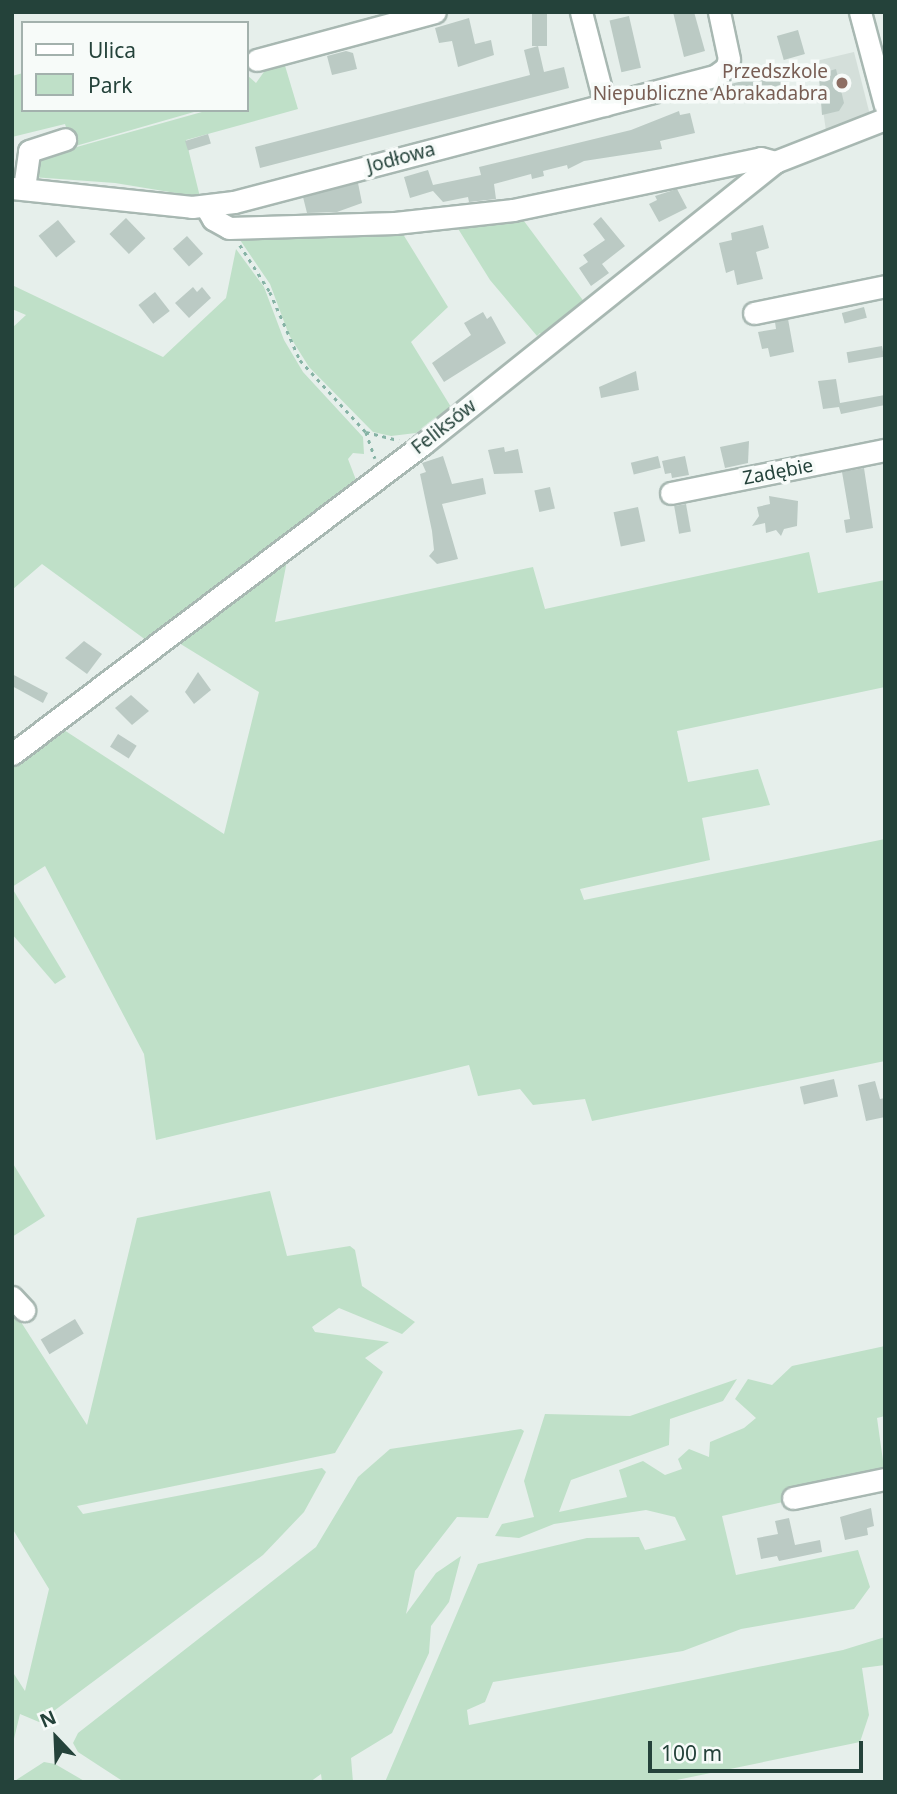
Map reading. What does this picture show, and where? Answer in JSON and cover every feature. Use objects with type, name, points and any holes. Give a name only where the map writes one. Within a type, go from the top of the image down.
[{"type":"street","points":[[257,60],[435,12]]},
{"type":"street","points":[[581,12],[604,105]]},
{"type":"street","name":"Jodłowa","points":[[18,188],[206,207],[721,73],[729,59],[719,12]]},
{"type":"street","points":[[860,12],[884,97]]},
{"type":"street","name":"Feliksów","points":[[12,754],[423,444],[775,162],[885,119]]},
{"type":"street","points":[[18,188],[29,151],[65,139]]},
{"type":"street","points":[[206,207],[213,219],[228,228],[315,229],[513,210],[761,159],[775,162]]},
{"type":"street","points":[[754,313],[885,286]]},
{"type":"street","name":"Zadębie","points":[[671,493],[885,450]]},
{"type":"street","points":[[793,1498],[885,1479]]},
{"type":"path","points":[[228,228],[266,285],[300,360],[366,432],[386,472]]},
{"type":"path","points":[[366,432],[388,440],[423,444]]},
{"type":"shaded area","name":"Przedszkole Niepubliczne Abrakadabra","points":[[854,52],[870,115],[826,131],[816,61]]},
{"type":"green space","points":[[283,59],[298,109],[186,140],[200,197],[115,183],[32,177],[38,159],[66,150],[202,112],[248,112],[248,76],[256,83],[271,62]]},
{"type":"green space","points":[[21,74],[21,112],[194,112],[72,147],[65,124],[12,137],[12,76]]},
{"type":"green space","points":[[518,213],[585,303],[544,338],[540,333],[537,336],[490,280],[452,219]]},
{"type":"green space","points":[[398,226],[448,307],[411,342],[451,407],[416,433],[391,436],[373,432],[309,367],[289,335],[270,284],[236,234]]},
{"type":"green space","points":[[236,249],[264,287],[284,340],[303,372],[363,437],[364,454],[353,453],[348,459],[356,480],[150,643],[42,564],[12,590],[12,328],[26,315],[12,309],[12,285],[163,357],[226,298]]},
{"type":"green space","points":[[809,552],[818,593],[885,580],[885,687],[677,731],[688,782],[758,769],[770,805],[702,818],[710,860],[580,889],[584,900],[885,839],[885,1061],[592,1121],[585,1099],[533,1105],[520,1089],[478,1096],[469,1065],[156,1140],[144,1054],[45,866],[12,887],[12,768],[64,730],[224,834],[259,692],[179,643],[287,561],[275,622],[533,567],[545,609]]},
{"type":"green space","points":[[12,888],[66,977],[55,984],[12,934]]},
{"type":"green space","points":[[12,1162],[45,1216],[12,1237]]},
{"type":"green space","points":[[270,1191],[287,1256],[350,1246],[355,1250],[362,1286],[415,1322],[402,1334],[339,1308],[312,1327],[315,1332],[389,1342],[365,1358],[383,1372],[335,1453],[77,1506],[83,1514],[322,1468],[326,1472],[304,1512],[263,1555],[39,1722],[20,1714],[12,1747],[12,1671],[25,1691],[49,1589],[12,1528],[12,1308],[87,1425],[137,1218]]},
{"type":"green space","points":[[885,1346],[885,1416],[877,1418],[885,1475],[791,1489],[783,1502],[722,1516],[736,1575],[858,1550],[870,1587],[854,1609],[741,1629],[683,1651],[493,1682],[485,1702],[467,1710],[469,1725],[843,1650],[885,1637],[885,1665],[862,1668],[869,1715],[860,1742],[667,1782],[385,1782],[478,1564],[587,1538],[639,1537],[645,1550],[686,1540],[675,1517],[646,1510],[554,1524],[519,1538],[495,1536],[502,1524],[534,1517],[524,1481],[545,1414],[630,1416],[737,1379],[723,1401],[670,1419],[669,1445],[571,1480],[559,1512],[627,1497],[619,1470],[643,1461],[665,1475],[682,1469],[678,1459],[689,1449],[709,1457],[710,1442],[744,1428],[756,1418],[735,1399],[748,1379],[772,1385],[792,1366]]},
{"type":"green space","points":[[521,1429],[524,1431],[488,1518],[457,1517],[415,1571],[406,1614],[436,1573],[461,1556],[449,1602],[431,1626],[429,1653],[392,1733],[351,1758],[353,1782],[322,1782],[321,1774],[310,1782],[124,1782],[78,1752],[73,1743],[78,1733],[316,1547],[358,1477],[390,1449]]},
{"type":"green space","points":[[44,1762],[55,1764],[86,1782],[13,1782]]},
{"type":"building","points":[[532,12],[547,12],[547,46],[532,46]]},
{"type":"building","points":[[673,12],[694,12],[705,51],[684,57]]},
{"type":"building","points":[[629,16],[641,68],[621,72],[610,20]]},
{"type":"building","points":[[469,18],[475,44],[491,40],[494,55],[458,67],[452,41],[439,43],[435,28]]},
{"type":"building","points":[[798,30],[805,54],[784,60],[777,36]]},
{"type":"building","points":[[538,46],[544,72],[564,67],[569,88],[260,168],[255,147],[530,75],[524,50]]},
{"type":"building","points":[[346,51],[353,53],[357,69],[332,75],[327,56]]},
{"type":"building","points":[[789,69],[792,81],[728,102],[723,86]]},
{"type":"building","points":[[836,69],[844,103],[839,111],[822,115],[819,74]]},
{"type":"building","points":[[679,111],[680,115],[690,113],[695,133],[660,141],[662,149],[584,161],[568,169],[567,165],[543,171],[544,176],[532,179],[531,174],[494,184],[496,199],[469,202],[468,197],[443,202],[433,191],[410,198],[404,177],[428,170],[433,185],[481,175],[479,167],[631,130]]},
{"type":"building","points":[[208,134],[211,144],[188,151],[185,141]]},
{"type":"building","points":[[358,183],[362,203],[337,212],[307,213],[303,197]]},
{"type":"building","points":[[677,189],[687,208],[659,222],[649,204],[657,200],[655,196]]},
{"type":"building","points":[[601,217],[625,246],[602,264],[609,273],[591,286],[579,268],[588,262],[583,255],[605,240],[593,224]]},
{"type":"building","points":[[126,218],[145,238],[129,254],[109,234]]},
{"type":"building","points":[[58,220],[76,242],[56,257],[39,236]]},
{"type":"building","points":[[763,225],[769,248],[756,252],[763,279],[737,285],[734,270],[726,273],[719,243],[732,240],[731,233]]},
{"type":"building","points":[[187,236],[203,254],[189,267],[173,249]]},
{"type":"building","points":[[193,287],[197,292],[202,287],[211,298],[189,318],[175,303]]},
{"type":"building","points":[[155,292],[170,311],[153,324],[138,305]]},
{"type":"building","points":[[864,307],[867,318],[845,324],[842,313]]},
{"type":"building","points":[[483,312],[487,319],[491,316],[506,343],[444,382],[432,363],[471,335],[464,323]]},
{"type":"building","points":[[788,319],[794,352],[770,357],[768,348],[762,349],[758,332],[776,329],[775,322]]},
{"type":"building","points":[[882,346],[884,357],[848,363],[847,352]]},
{"type":"building","points":[[636,371],[639,390],[601,398],[599,387]]},
{"type":"building","points":[[836,379],[840,403],[885,395],[885,405],[841,414],[839,407],[823,409],[818,381]]},
{"type":"building","points":[[749,441],[748,463],[725,468],[720,447]]},
{"type":"building","points":[[504,447],[505,452],[518,449],[523,473],[494,474],[488,450]]},
{"type":"building","points":[[443,456],[452,484],[483,478],[486,494],[442,504],[458,559],[437,564],[429,556],[434,550],[432,531],[420,474],[426,472],[422,463]]},
{"type":"building","points":[[658,456],[661,468],[634,474],[631,463]]},
{"type":"building","points":[[685,456],[689,475],[672,478],[671,473],[665,474],[662,461]]},
{"type":"building","points":[[864,468],[873,528],[846,533],[844,520],[850,519],[842,472]]},
{"type":"building","points":[[550,487],[555,508],[539,512],[534,491]]},
{"type":"building","points":[[769,496],[798,501],[797,526],[784,529],[781,536],[776,530],[766,533],[765,523],[752,526],[759,516],[757,507],[770,504]]},
{"type":"building","points":[[686,504],[691,532],[679,534],[674,506]]},
{"type":"building","points":[[638,507],[645,541],[621,546],[614,512]]},
{"type":"building","points":[[84,641],[102,654],[87,674],[65,658]]},
{"type":"building","points":[[198,672],[211,690],[194,704],[185,692]]},
{"type":"building","points":[[12,674],[48,693],[43,703],[12,686]]},
{"type":"building","points":[[131,695],[149,711],[132,725],[115,708]]},
{"type":"building","points":[[118,734],[137,746],[129,758],[110,747]]},
{"type":"building","points":[[834,1079],[838,1097],[804,1104],[800,1087]]},
{"type":"building","points":[[875,1081],[880,1099],[885,1098],[885,1117],[866,1121],[858,1085]]},
{"type":"building","points":[[75,1319],[84,1334],[49,1354],[41,1340]]},
{"type":"building","points":[[871,1508],[874,1526],[867,1528],[868,1535],[845,1540],[840,1517]]},
{"type":"building","points":[[789,1518],[795,1545],[820,1540],[822,1552],[779,1561],[777,1556],[761,1559],[757,1538],[778,1534],[775,1521]]},
{"type":"place","name":"Przedszkole Niepubliczne Abrakadabra","points":[[842,83]]}]
